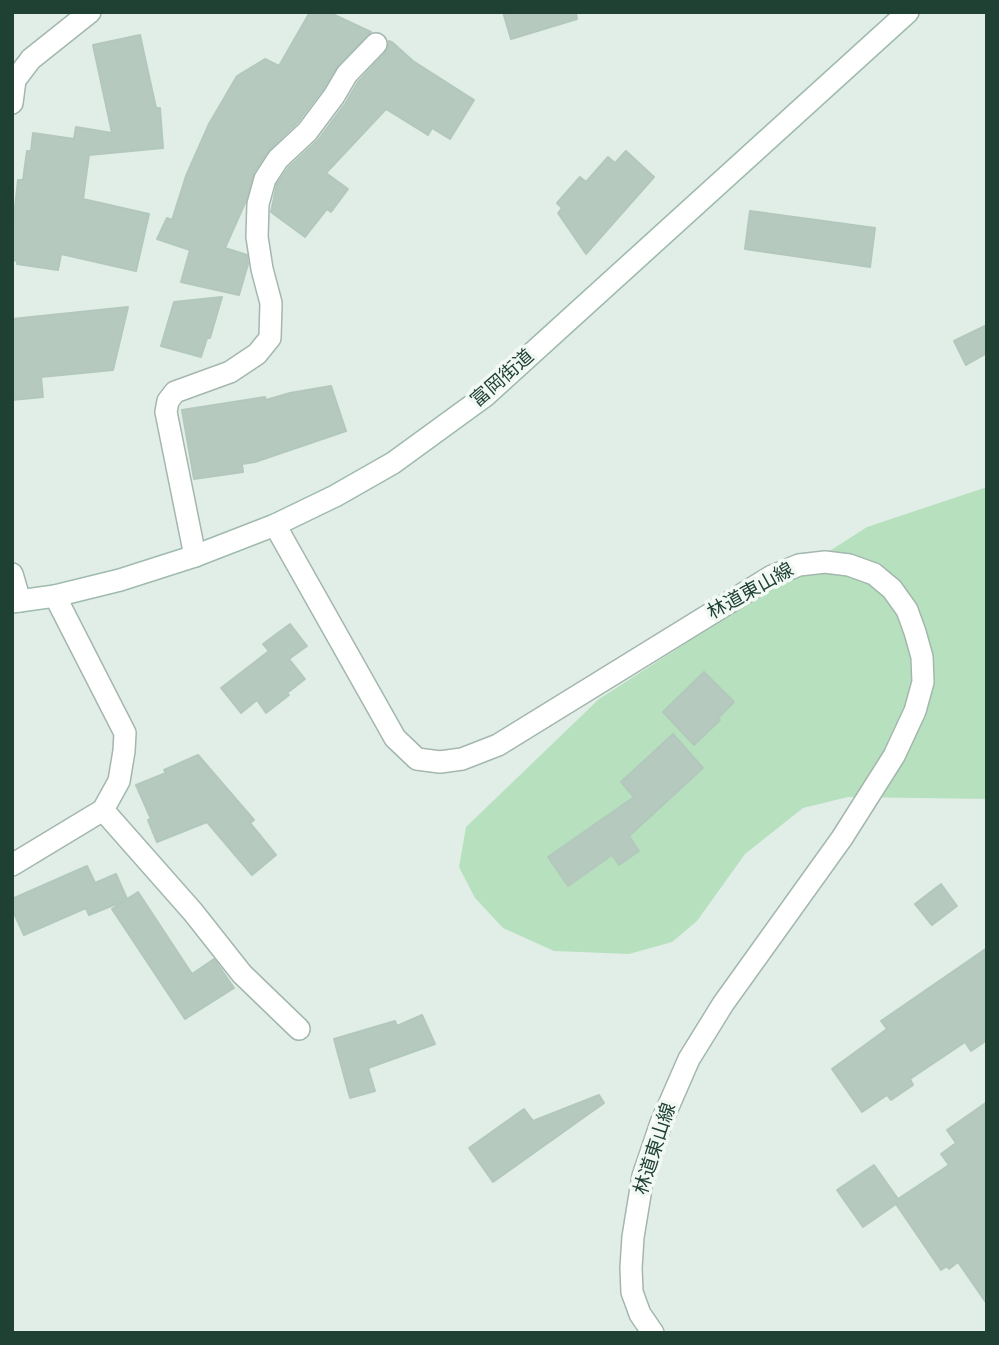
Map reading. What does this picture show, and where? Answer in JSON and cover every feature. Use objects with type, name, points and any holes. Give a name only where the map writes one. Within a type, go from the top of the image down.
[{"type":"street","points":[[12,103],[14,80],[31,59],[90,12]]},
{"type":"street","name":"富岡街道","points":[[16,601],[55,596],[120,580],[195,556],[275,525],[335,496],[393,463],[485,396],[908,12]]},
{"type":"street","points":[[195,556],[166,412],[168,401],[175,392],[230,372],[257,354],[270,338],[271,303],[257,237],[258,204],[265,179],[278,159],[307,132],[347,74],[376,44]]},
{"type":"street","name":"林道東山線","points":[[275,525],[395,738],[417,759],[440,762],[462,759],[498,745],[772,576],[799,565],[825,562],[849,565],[874,574],[892,590],[906,610],[922,656],[923,682],[905,734],[842,838],[723,1004],[689,1059],[661,1123],[643,1176],[631,1268],[632,1292],[640,1314],[653,1333]]},
{"type":"street","points":[[12,574],[16,601]]},
{"type":"street","points":[[12,865],[103,810],[119,781],[124,751],[125,733],[55,596]]},
{"type":"street","points":[[103,810],[193,912],[242,974],[299,1029]]},
{"type":"green space","points":[[987,487],[987,799],[848,797],[803,808],[745,854],[697,921],[672,942],[629,954],[554,951],[503,928],[475,898],[459,867],[466,827],[599,699],[867,527]]},
{"type":"building","points":[[310,12],[328,12],[371,32],[338,65],[297,123],[269,150],[254,172],[245,203],[225,248],[247,255],[248,264],[239,295],[181,282],[190,250],[157,239],[167,218],[172,220],[186,176],[209,124],[237,76],[265,59],[279,66]]},
{"type":"building","points":[[503,12],[576,12],[577,19],[511,39]]},
{"type":"building","points":[[140,35],[156,108],[160,108],[163,148],[89,155],[83,199],[149,214],[136,271],[61,254],[58,270],[17,264],[17,261],[12,260],[12,234],[18,180],[23,180],[27,151],[31,151],[33,133],[74,139],[76,127],[112,133],[93,45]]},
{"type":"building","points":[[389,41],[413,61],[474,100],[450,139],[432,128],[428,135],[386,109],[326,173],[348,189],[331,212],[327,209],[305,237],[271,212],[277,184],[288,168],[318,140],[358,82],[385,53]]},
{"type":"building","points":[[626,151],[654,177],[586,254],[558,213],[562,208],[557,203],[580,177],[586,182],[608,157],[615,163]]},
{"type":"building","points":[[750,211],[875,228],[870,267],[745,249]]},
{"type":"building","points":[[222,297],[210,338],[207,338],[201,357],[161,346],[174,302]]},
{"type":"building","points":[[128,307],[113,370],[41,377],[43,397],[12,400],[12,319]]},
{"type":"building","points":[[987,325],[987,353],[966,365],[954,341]]},
{"type":"building","points":[[331,386],[346,431],[242,464],[243,472],[194,479],[182,410],[265,397],[266,400]]},
{"type":"building","points":[[290,624],[307,646],[289,659],[305,679],[266,713],[257,700],[241,713],[221,688],[269,651],[263,644]]},
{"type":"building","points":[[704,672],[734,702],[694,745],[663,712]]},
{"type":"building","points":[[673,734],[703,768],[629,836],[639,851],[619,865],[612,855],[568,886],[548,857],[634,797],[621,782]]},
{"type":"building","points":[[198,755],[254,820],[250,823],[276,855],[252,875],[207,822],[157,842],[148,820],[151,819],[136,785],[166,773],[164,770]]},
{"type":"building","points":[[87,866],[95,883],[116,874],[127,899],[138,892],[192,974],[214,959],[234,988],[185,1019],[112,909],[126,900],[89,915],[86,908],[24,935],[12,909],[12,899]]},
{"type":"building","points":[[941,884],[957,906],[932,925],[915,904]]},
{"type":"building","points":[[987,948],[987,1040],[971,1051],[965,1042],[910,1079],[913,1085],[891,1100],[887,1095],[862,1112],[832,1069],[887,1029],[881,1021]]},
{"type":"building","points":[[422,1015],[435,1044],[368,1068],[375,1091],[350,1098],[334,1039],[395,1021],[397,1026]]},
{"type":"building","points":[[599,1095],[604,1103],[493,1182],[469,1148],[524,1109],[533,1121]]},
{"type":"building","points":[[987,1102],[987,1304],[958,1262],[949,1269],[947,1266],[941,1270],[896,1204],[863,1227],[837,1190],[874,1165],[898,1199],[949,1165],[941,1154],[956,1143],[947,1130]]}]
